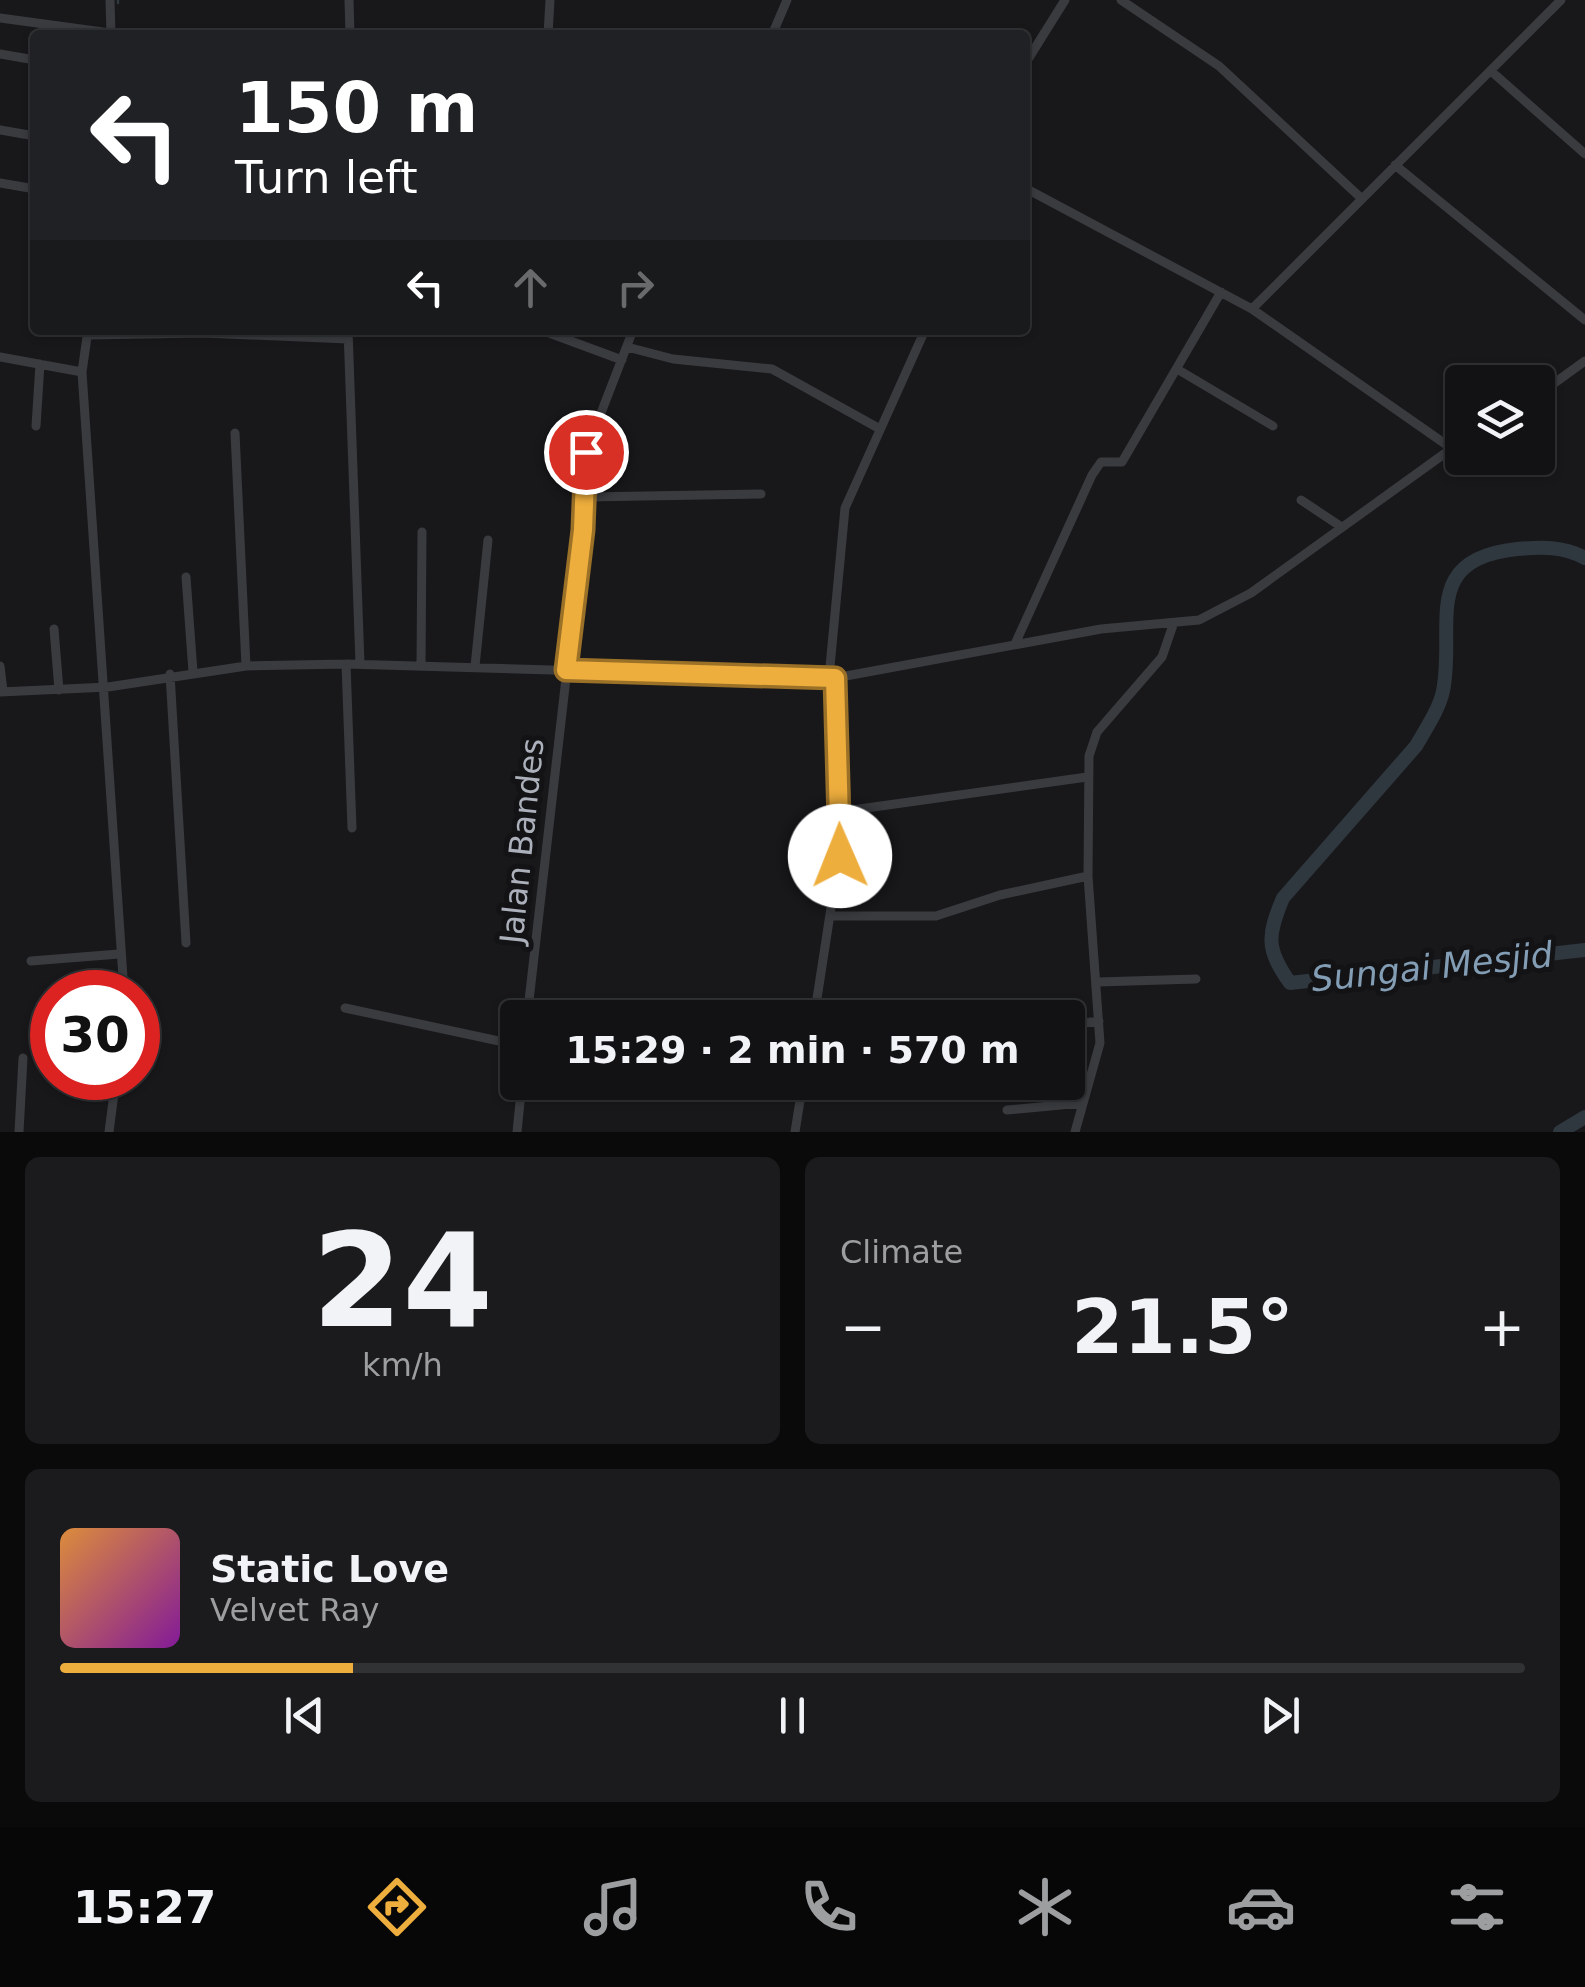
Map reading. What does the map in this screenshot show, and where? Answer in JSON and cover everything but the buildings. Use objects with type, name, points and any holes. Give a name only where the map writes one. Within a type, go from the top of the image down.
[{"type":"street","points":[[110,0],[110,30]]},
{"type":"street","points":[[349,0],[350,30]]},
{"type":"street","points":[[548,30],[550,0]]},
{"type":"street","points":[[774,30],[787,0]]},
{"type":"street","points":[[1030,56],[1065,0]]},
{"type":"street","points":[[1121,0],[1219,66],[1361,198]]},
{"type":"street","points":[[1252,310],[1560,0]]},
{"type":"street","points":[[0,18],[82,30]]},
{"type":"street","points":[[0,54],[30,59]]},
{"type":"street","points":[[1491,71],[1585,154]]},
{"type":"street","points":[[0,130],[30,135]]},
{"type":"street","points":[[1395,165],[1585,320]]},
{"type":"street","points":[[0,183],[30,187]]},
{"type":"street","points":[[1030,191],[1252,310],[1445,444]]},
{"type":"street","points":[[1015,644],[1092,475],[1100,462],[1122,462],[1222,292]]},
{"type":"street","points":[[88,335],[82,372],[109,686],[122,970]]},
{"type":"street","points":[[348,335],[360,664]]},
{"type":"street","points":[[554,335],[622,360]]},
{"type":"street","name":"Jalan Bandes","points":[[528,1000],[586,496],[586,452],[632,335]]},
{"type":"street","points":[[817,1000],[840,856],[832,677],[843,520],[923,335]]},
{"type":"street","points":[[627,347],[673,359],[772,369],[880,429]]},
{"type":"street","points":[[0,356],[82,372]]},
{"type":"street","points":[[1555,384],[1585,362]]},
{"type":"street","points":[[36,426],[40,364]]},
{"type":"street","points":[[1177,369],[1274,426]]},
{"type":"street","points":[[235,433],[246,666]]},
{"type":"street","points":[[0,666],[1,691],[109,686],[170,674],[246,666],[346,664],[760,679],[832,677],[1015,644],[1215,616],[1445,452]]},
{"type":"street","points":[[586,496],[761,494]]},
{"type":"street","points":[[1301,500],[1340,526]]},
{"type":"street","points":[[420,665],[422,532]]},
{"type":"street","points":[[475,666],[488,540]]},
{"type":"street","points":[[186,577],[193,672]]},
{"type":"street","points":[[1075,1132],[1100,1043],[1088,876],[1087,778],[1097,732],[1162,657],[1173,624]]},
{"type":"street","points":[[54,628],[59,690]]},
{"type":"street","points":[[346,664],[352,828]]},
{"type":"street","points":[[170,674],[186,943]]},
{"type":"street","points":[[838,812],[1087,778]]},
{"type":"street","points":[[831,916],[936,916],[996,897],[1088,876]]},
{"type":"street","points":[[31,961],[120,954]]},
{"type":"street","points":[[1098,982],[1196,979]]},
{"type":"street","points":[[345,1008],[500,1041]]},
{"type":"street","points":[[1085,1023],[1099,1022]]},
{"type":"street","points":[[20,1132],[23,1058]]},
{"type":"street","points":[[108,1132],[113,1100]]},
{"type":"street","points":[[517,1132],[521,1100]]},
{"type":"street","points":[[795,1132],[800,1100]]},
{"type":"street","points":[[1007,1110],[1082,1102]]},
{"type":"waterway","name":"Sungai Mesjid","points":[[1585,558],[1560,549],[1526,548],[1486,555],[1466,566],[1454,581],[1448,599],[1446,667],[1435,713],[1416,746],[1283,898],[1272,933],[1273,951],[1290,983],[1585,950]]},
{"type":"waterway","name":"Sungai Mesjid","points":[[1560,1132],[1585,1117]]},
{"type":"route","points":[[586,452],[583,530],[566,670],[760,679],[835,678],[840,856]]}]
